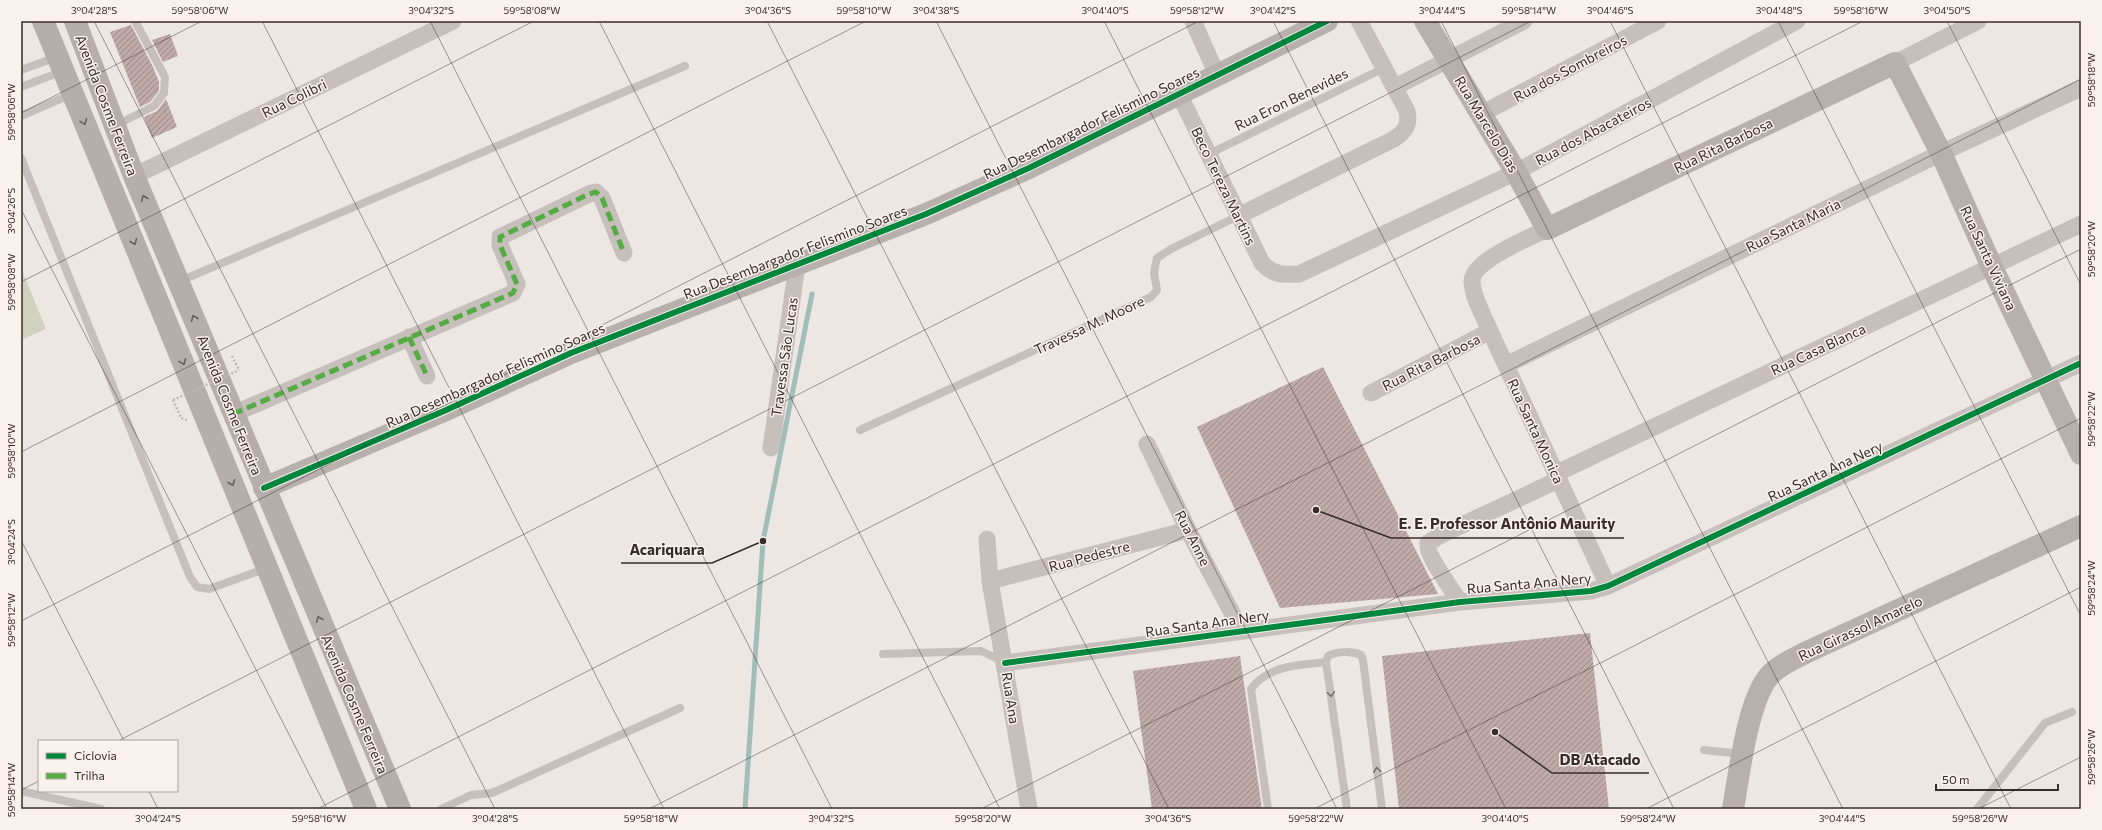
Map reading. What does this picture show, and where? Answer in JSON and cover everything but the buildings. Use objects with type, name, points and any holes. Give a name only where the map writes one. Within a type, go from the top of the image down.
[{"type":"main road","name":"Avenida Cosme Ferreira","points":[[43,21],[366,809]]},
{"type":"main road","name":"Avenida Cosme Ferreira","points":[[74,21],[134,176],[400,809]]},
{"type":"street","name":"Rua Colibri","points":[[134,176],[453,21]]},
{"type":"street","points":[[1192,21],[1217,75]]},
{"type":"street","name":"Rua Desembargador Felismino Soares","points":[[264,488],[444,411],[571,353],[926,214],[1029,168],[1327,21]]},
{"type":"street","points":[[1359,21],[1395,88],[1524,21]]},
{"type":"street","name":"Rua Marcelo Dias","points":[[1425,21],[1516,172],[1547,229]]},
{"type":"street","name":"Rua dos Sombreiros","points":[[1481,114],[1658,21]]},
{"type":"street","name":"Rua dos Abacateiros","points":[[1275,273],[1283,275],[1299,274],[1316,267],[1516,172],[1798,21]]},
{"type":"street","name":"Rua Rita Barbosa","points":[[1473,275],[1488,260],[1547,229],[1895,63],[1978,21]]},
{"type":"street","name":"Rua Santa Viviana","points":[[1895,63],[1941,153],[1992,267],[2081,454]]},
{"type":"street","name":"Travessa M. Moore","points":[[1238,216],[1394,139],[1404,132],[1409,119],[1407,111],[1395,88]]},
{"type":"street","name":"Rua Santa Maria","points":[[1506,365],[1941,153],[2081,88]]},
{"type":"street","name":"Beco Tereza Martins","points":[[1179,94],[1262,263],[1275,273]]},
{"type":"street","points":[[233,414],[513,293],[517,284],[500,245],[500,236],[589,194],[596,192],[602,198],[624,253]]},
{"type":"street","name":"Rua Casa Blanca","points":[[1460,602],[1427,548],[1428,543],[1441,535],[1557,477],[2081,224]]},
{"type":"street","name":"Travessa São Lucas","points":[[771,448],[797,265]]},
{"type":"street","name":"Rua Santa Monica","points":[[1473,275],[1472,282],[1474,294],[1490,331],[1608,586]]},
{"type":"street","name":"Rua Rita Barbosa","points":[[1371,393],[1490,331]]},
{"type":"street","points":[[409,337],[427,376]]},
{"type":"street","name":"Rua Santa Ana Nery","points":[[1005,662],[1460,602],[1591,591],[1608,586],[2081,363]]},
{"type":"street","name":"Rua Anne","points":[[1147,444],[1188,530],[1241,630]]},
{"type":"street","name":"Rua Girassol Amarelo","points":[[1733,809],[1743,754],[1760,688],[1772,672],[1787,662],[2081,526]]},
{"type":"street","name":"Rua Pedestre","points":[[990,581],[1188,530]]},
{"type":"street","name":"Rua Ana","points":[[988,538],[990,581],[1029,809]]},
{"type":"lane","points":[[115,125],[154,106],[164,93],[164,77],[135,21]]},
{"type":"lane","points":[[21,70],[60,64]]},
{"type":"lane","points":[[21,87],[60,64]]},
{"type":"lane","points":[[179,282],[686,66]]},
{"type":"lane","name":"Rua Eron Benevides","points":[[1209,154],[1384,68]]},
{"type":"lane","points":[[21,116],[73,94]]},
{"type":"lane","points":[[21,158],[190,577],[197,587],[209,589],[267,568]]},
{"type":"lane","name":"Travessa M. Moore","points":[[860,430],[1151,296],[1157,290],[1154,273],[1157,258],[1171,249],[1238,216]]},
{"type":"lane","points":[[883,654],[981,651],[1005,662]]},
{"type":"lane","points":[[1347,809],[1326,662],[1328,656],[1333,653],[1355,652],[1361,654],[1363,660],[1382,809]]},
{"type":"lane","points":[[1268,809],[1251,690],[1259,678],[1274,671],[1290,666],[1326,662]]},
{"type":"lane","points":[[441,809],[471,795],[492,792],[680,708]]},
{"type":"lane","points":[[1977,809],[2045,723],[2072,712]]},
{"type":"lane","points":[[1704,750],[1743,754]]},
{"type":"lane","points":[[21,791],[101,809]]},
{"type":"path","points":[[173,400],[239,370]]},
{"type":"green space","points":[[21,268],[46,329],[21,340]]},
{"type":"waterway","points":[[745,809],[763,541],[812,294]]},
{"type":"marked path","points":[[233,414],[513,293],[517,284],[500,245],[500,237],[589,194],[596,192],[602,198],[624,253]]},
{"type":"marked path","points":[[409,337],[427,376]]},
{"type":"cycle path","points":[[264,488],[444,411],[571,353],[926,214],[1029,168],[1327,21]]},
{"type":"cycle path","points":[[1005,663],[1460,602],[1591,591],[1608,586],[2081,363]]},
{"type":"place","name":"E. E. Professor Antônio Maurity","points":[[1316,510]]},
{"type":"place","name":"Acariquara","points":[[763,541]]},
{"type":"place","name":"DB Atacado","points":[[1495,732]]}]
